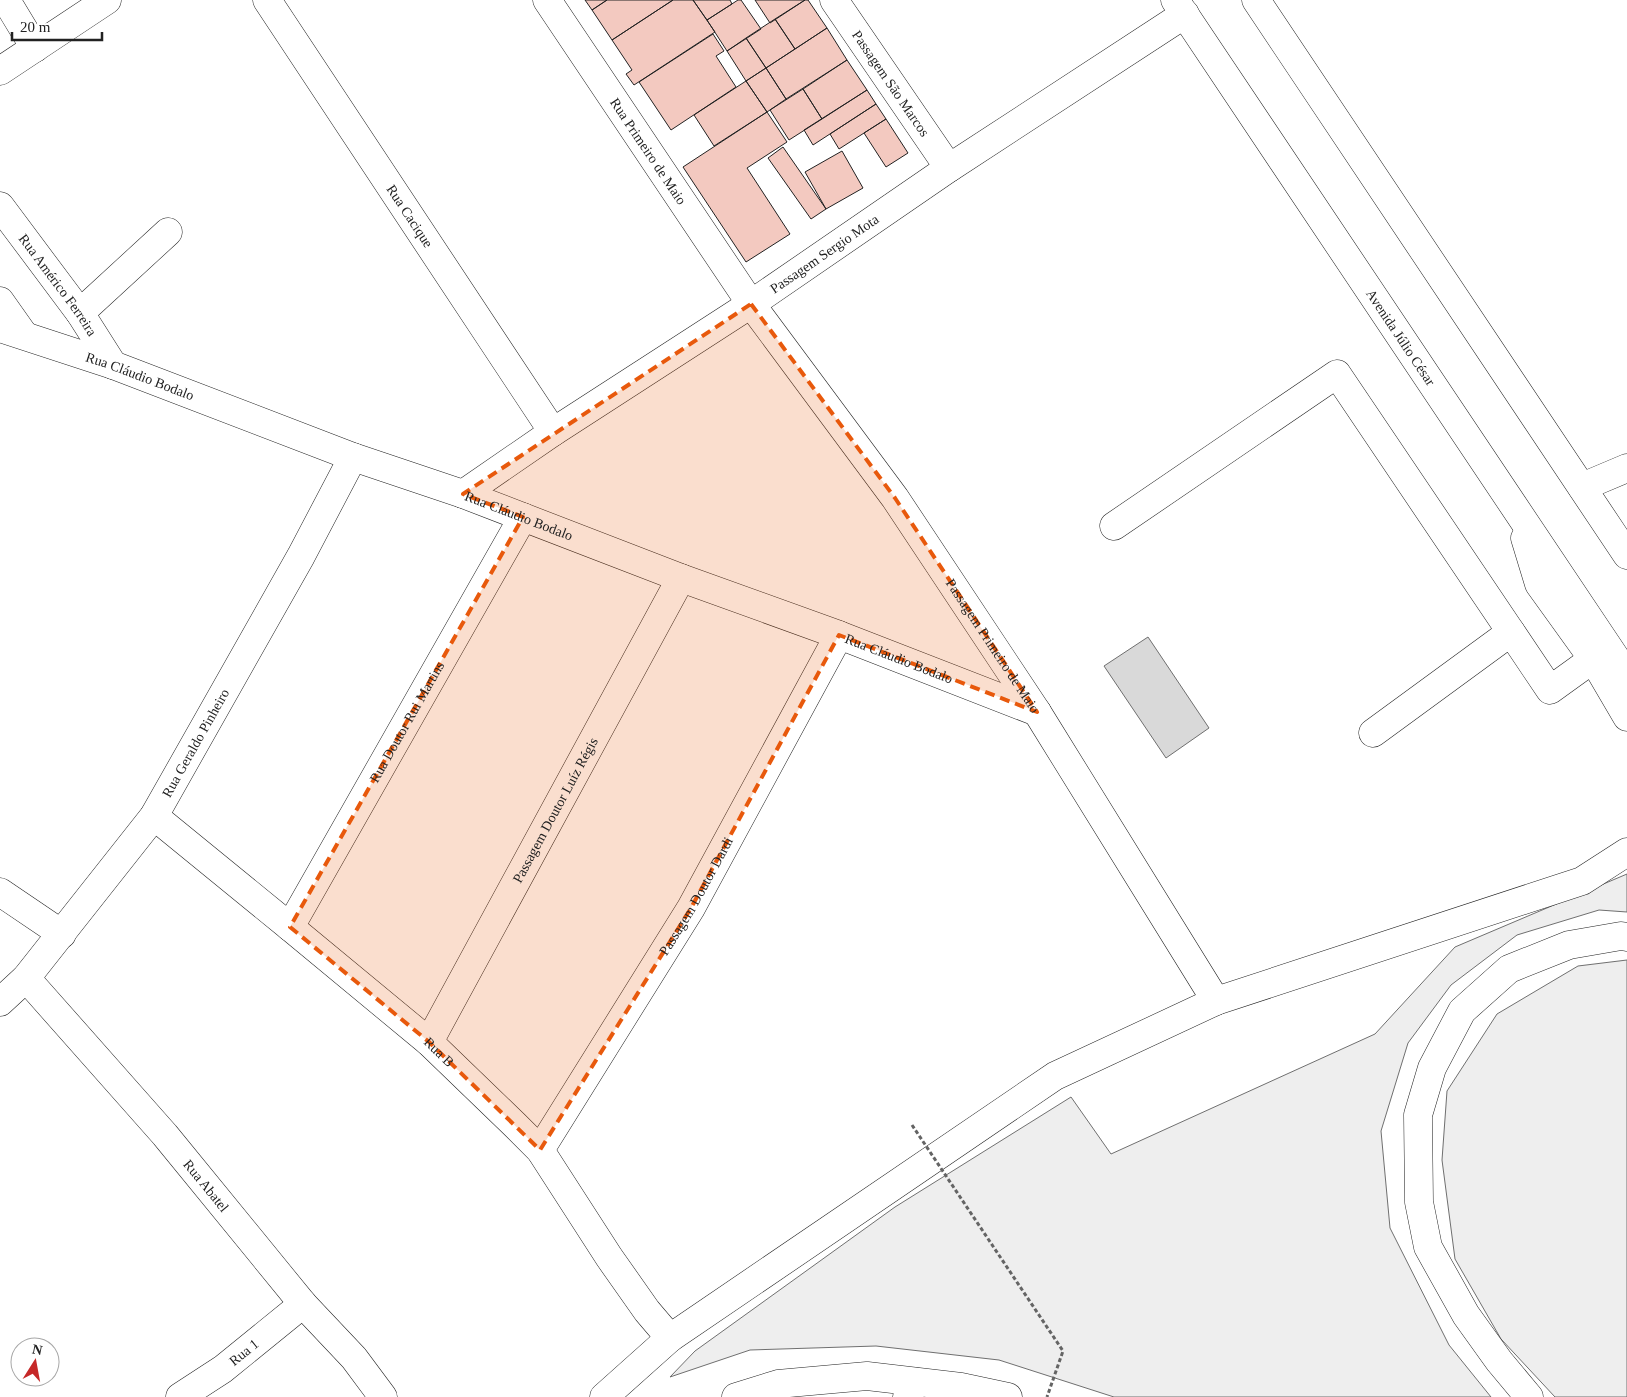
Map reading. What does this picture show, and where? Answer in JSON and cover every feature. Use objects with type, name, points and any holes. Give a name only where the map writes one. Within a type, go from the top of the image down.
[{"type":"street","points":[[6,0],[35,48]]},
{"type":"street","points":[[0,71],[107,0]]},
{"type":"street","name":"Rua Cacique","points":[[268,0],[554,432]]},
{"type":"street","name":"Rua Primeiro de Maio","points":[[547,0],[750,304]]},
{"type":"street","name":"Passagem São Marcos","points":[[834,0],[949,168]]},
{"type":"street","points":[[1256,0],[1582,487],[1619,537],[1627,556]]},
{"type":"street","name":"Passagem Sergio Mota","points":[[463,494],[750,304],[1180,7]]},
{"type":"street","name":"Avenida Júlio César","points":[[1180,7],[1627,675]]},
{"type":"street","name":"Rua Américo Ferreira","points":[[0,206],[80,314],[113,366]]},
{"type":"street","points":[[80,314],[168,232]]},
{"type":"street","points":[[0,300],[12,331]]},
{"type":"street","name":"Passagem Primeiro de Maio","points":[[750,304],[895,498],[1037,712],[1216,1001]]},
{"type":"street","name":"Rua Cláudio Bodalo","points":[[12,331],[113,366],[353,457],[463,494],[681,578],[840,635],[1037,712]]},
{"type":"street","points":[[1114,526],[1337,374],[1550,690],[1593,659]]},
{"type":"street","name":"Rua Geraldo Pinheiro","points":[[0,1002],[26,978],[154,816],[301,556],[353,457]]},
{"type":"street","points":[[1582,487],[1627,468]]},
{"type":"street","points":[[1516,510],[1539,584],[1593,659],[1627,717]]},
{"type":"street","name":"Rua Doutor Rui Martins","points":[[290,926],[523,517]]},
{"type":"street","name":"Passagem Doutor Luíz Régis","points":[[429,1042],[681,578]]},
{"type":"street","points":[[1373,733],[1511,632]]},
{"type":"street","name":"Passagem Doutor Dardi","points":[[540,1150],[691,908],[840,635]]},
{"type":"street","name":"Rua B","points":[[154,816],[429,1042],[540,1150],[609,1257],[670,1338]]},
{"type":"street","points":[[604,1397],[670,1338],[1055,1076],[1216,1001],[1582,881],[1627,852]]},
{"type":"street","points":[[0,892],[62,934]]},
{"type":"street","points":[[1529,1397],[1499,1361],[1466,1314],[1428,1247],[1419,1202],[1418,1115],[1432,1068],[1462,1011],[1509,969],[1569,945],[1621,936],[1627,937]]},
{"type":"street","name":"Rua Abatel","points":[[26,978],[165,1135],[303,1304],[354,1358],[383,1397]]},
{"type":"street","name":"Rua 1","points":[[180,1397],[222,1369],[303,1304]]},
{"type":"street","points":[[736,1397],[778,1384],[867,1376],[912,1389],[970,1392],[1008,1397]]},
{"type":"path","points":[[912,1125],[1063,1352],[1047,1397]]},
{"type":"highlighted area","points":[[751,304],[895,498],[1037,712],[839,635],[691,908],[540,1150],[429,1042],[290,927],[523,517],[463,494]]},
{"type":"shaded area","points":[[1148,637],[1209,728],[1166,758],[1104,666]]},
{"type":"shaded area","points":[[1627,874],[1627,912],[1599,910],[1517,935],[1451,985],[1408,1043],[1381,1131],[1390,1228],[1449,1345],[1491,1397],[1114,1397],[999,1360],[876,1346],[750,1350],[670,1377],[695,1351],[895,1207],[1071,1097],[1111,1154],[1375,1034],[1455,947]]},
{"type":"shaded area","points":[[1627,960],[1627,1397],[1555,1397],[1501,1339],[1455,1259],[1442,1160],[1447,1091],[1497,1014],[1578,966]]},
{"type":"building","points":[[585,0],[607,0],[592,10]]},
{"type":"building","points":[[607,0],[673,0],[612,40],[592,10]]},
{"type":"building","points":[[673,0],[693,0],[715,32],[634,85],[626,74],[632,70],[612,40]]},
{"type":"building","points":[[693,0],[730,0],[732,4],[707,20]]},
{"type":"building","points":[[738,0],[741,0],[761,29],[727,51],[707,20]]},
{"type":"building","points":[[755,0],[805,0],[770,23]]},
{"type":"building","points":[[808,0],[827,28],[795,49],[775,19]]},
{"type":"building","points":[[775,19],[795,49],[766,68],[746,38]]},
{"type":"building","points":[[827,28],[847,60],[786,99],[766,68]]},
{"type":"building","points":[[713,34],[724,51],[716,56],[736,87],[671,130],[639,82]]},
{"type":"building","points":[[746,38],[766,68],[746,81],[727,51]]},
{"type":"building","points":[[847,60],[867,90],[822,119],[803,89]]},
{"type":"building","points":[[766,68],[786,99],[767,112],[746,81]]},
{"type":"building","points":[[746,81],[767,112],[714,146],[694,115]]},
{"type":"building","points":[[803,89],[822,119],[789,140],[770,110]]},
{"type":"building","points":[[867,90],[876,104],[813,145],[804,130]]},
{"type":"building","points":[[876,104],[886,119],[839,149],[830,134]]},
{"type":"building","points":[[767,112],[787,142],[747,168],[790,234],[746,262],[683,167]]},
{"type":"building","points":[[886,119],[908,153],[886,167],[864,133]]},
{"type":"building","points":[[783,147],[826,209],[811,219],[768,158]]},
{"type":"building","points":[[842,151],[863,188],[826,209],[805,172]]}]
